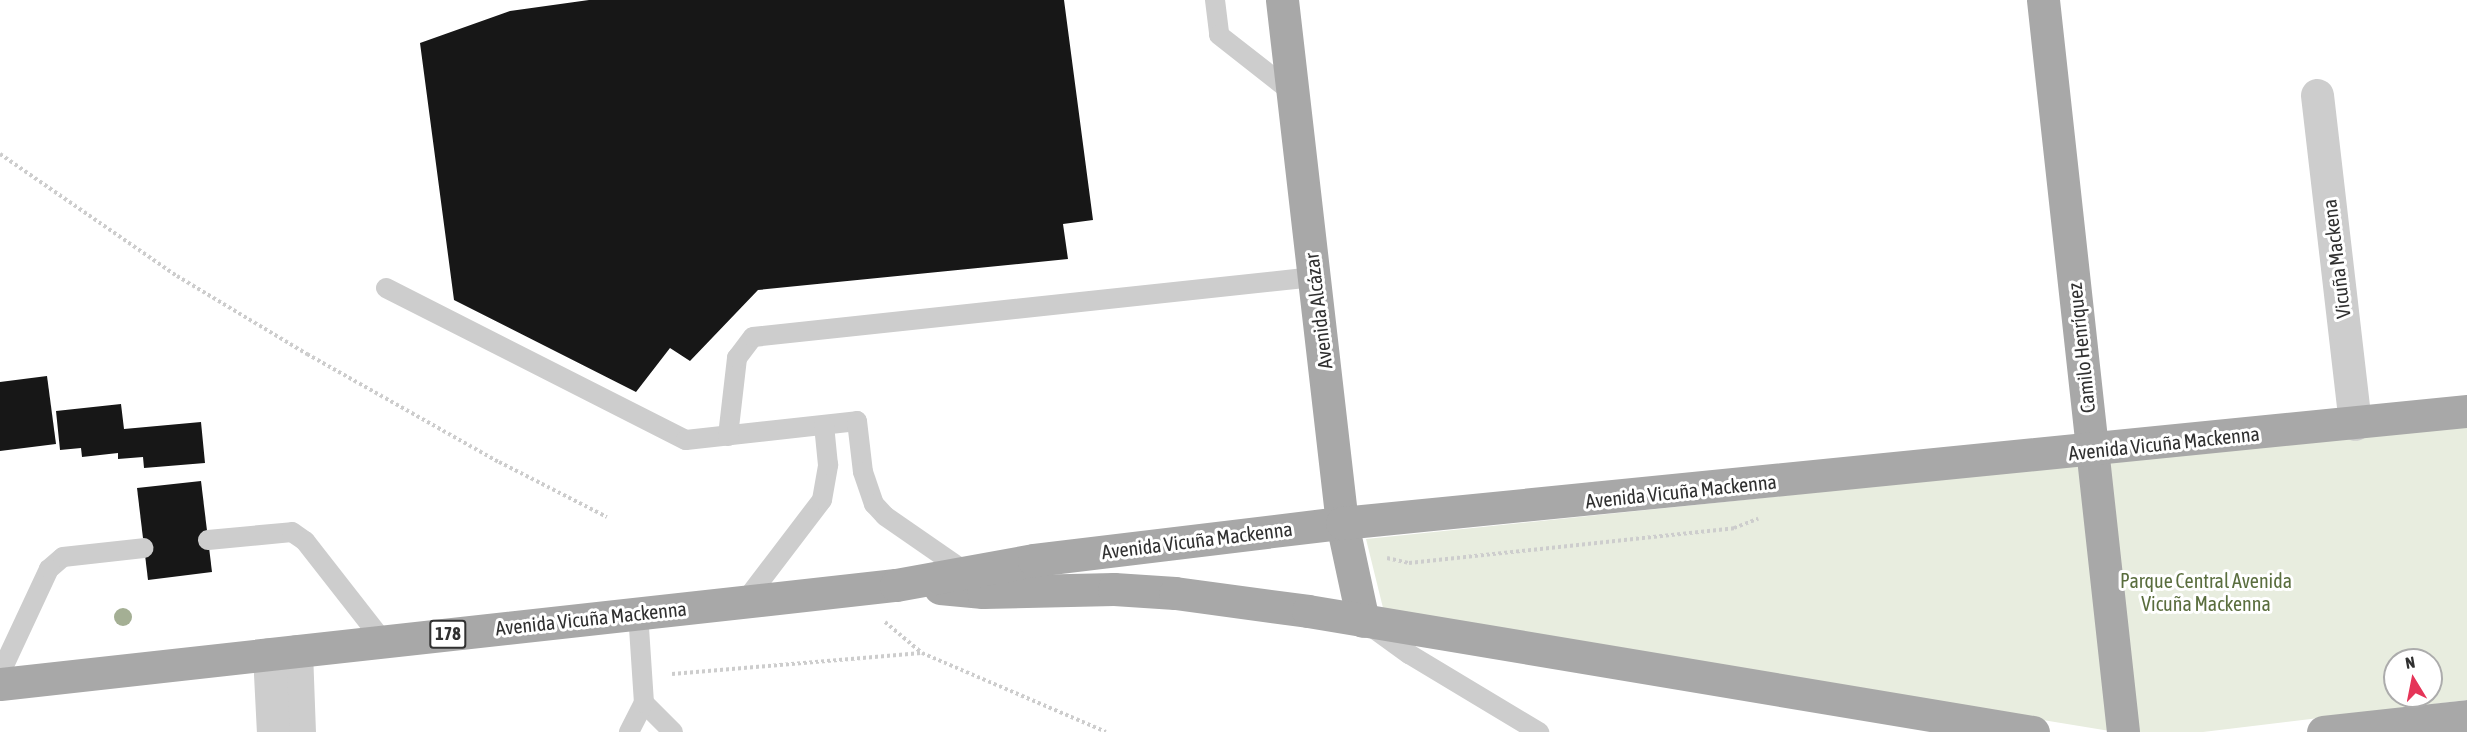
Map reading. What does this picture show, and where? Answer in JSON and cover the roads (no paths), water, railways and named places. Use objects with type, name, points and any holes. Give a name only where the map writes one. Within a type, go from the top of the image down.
[{"type":"main road","name":"Avenida Alcázar","points":[[1282,0],[1314,276],[1357,522],[1363,621]]},
{"type":"main road","name":"Camilo Henríquez","points":[[2043,0],[2123,732]]},
{"type":"main road","name":"Avenida Vicuña Mackenna","points":[[0,684],[896,585],[1034,560],[1357,522],[2093,451],[2467,411]]},
{"type":"main road","name":"Avenida Vicuña Mackenna","points":[[896,585],[983,592],[1103,589],[1175,593],[1363,621],[2032,732]]},
{"type":"main road","points":[[2323,732],[2467,716]]},
{"type":"street","name":"Vicuña Mackena","points":[[2317,95],[2355,424]]},
{"type":"street","points":[[273,732],[282,653]]},
{"type":"street","points":[[282,653],[299,732]]},
{"type":"lane","points":[[1215,0],[1219,35],[1293,93]]},
{"type":"lane","points":[[728,436],[737,358],[753,337],[1314,276]]},
{"type":"lane","points":[[386,288],[677,436],[699,440],[857,421],[863,472],[874,504],[885,516],[966,572]]},
{"type":"lane","points":[[745,601],[822,500],[828,465],[824,425]]},
{"type":"lane","points":[[208,540],[292,532],[305,541],[384,642]]},
{"type":"lane","points":[[0,674],[49,569],[63,558],[144,548]]},
{"type":"lane","points":[[629,732],[644,703],[638,613]]},
{"type":"lane","name":"Avenida Vicuña Mackenna","points":[[1363,621],[1409,654],[1539,732]]},
{"type":"lane","points":[[644,703],[673,732]]},
{"type":"park label","name":"Parque Central Avenida Vicuña Mackenna","points":[[2206,592]]}]
